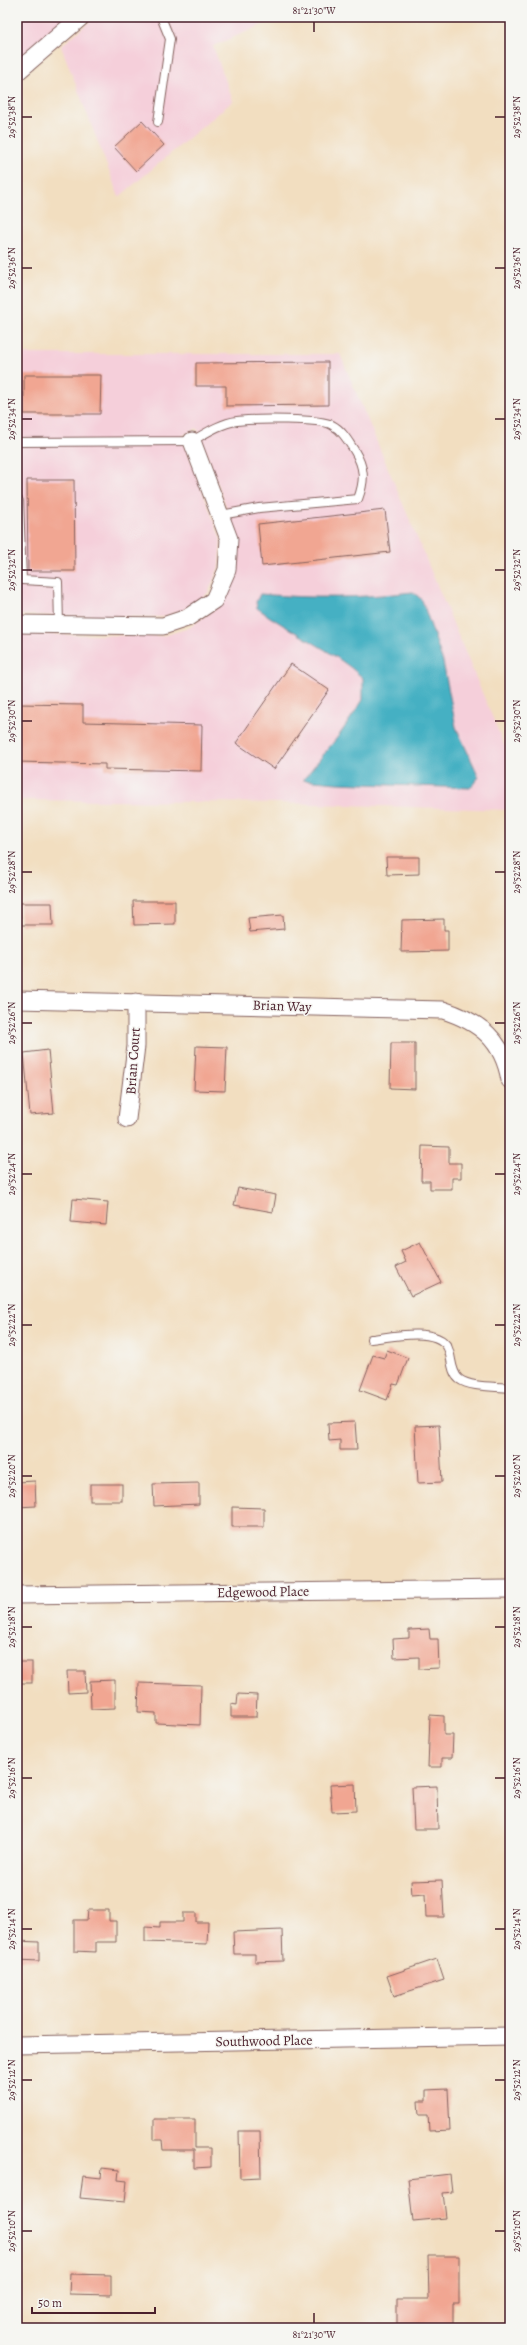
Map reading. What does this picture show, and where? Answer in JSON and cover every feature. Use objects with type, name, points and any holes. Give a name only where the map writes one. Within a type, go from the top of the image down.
[{"type":"street","points":[[17,72],[81,17]]},
{"type":"street","points":[[17,624],[163,626],[187,618],[214,600],[227,570],[229,539],[192,441]]},
{"type":"street","name":"Brian Way","points":[[17,1000],[443,1010],[475,1023],[489,1034],[501,1052],[510,1080]]},
{"type":"street","name":"Brian Court","points":[[127,1119],[136,1046],[136,1002]]},
{"type":"street","name":"Edgewood Place","points":[[17,1595],[510,1589]]},
{"type":"street","name":"Southwood Place","points":[[17,2045],[510,2036]]},
{"type":"lane","points":[[158,122],[170,39],[161,17]]},
{"type":"lane","points":[[17,442],[192,441],[217,428],[237,421],[318,421],[332,424],[344,434],[361,461],[364,484],[358,499],[259,508],[221,515]]},
{"type":"lane","points":[[17,501],[19,501],[22,580],[58,582],[59,625]]},
{"type":"lane","points":[[371,1339],[421,1334],[437,1337],[449,1349],[454,1372],[459,1379],[480,1385],[510,1388]]},
{"type":"shaded area","points":[[17,17],[67,17],[17,60]]},
{"type":"shaded area","points":[[95,17],[281,17],[213,46],[233,101],[119,197],[61,46]]},
{"type":"shaded area","points":[[17,354],[340,354],[510,759],[510,810],[279,803],[17,800],[17,634],[163,636],[189,628],[221,604],[235,574],[238,539],[197,428],[182,436],[221,540],[219,567],[208,593],[184,610],[162,617],[17,615]],"holes":[[[413,592],[422,600],[443,662],[456,727],[479,777],[470,788],[337,783],[304,780],[340,734],[363,699],[364,686],[363,678],[347,663],[296,597],[373,597]]]},
{"type":"water","points":[[413,592],[422,600],[443,662],[456,727],[479,777],[470,788],[337,783],[303,780],[340,734],[363,700],[363,678],[338,658],[257,608],[256,602],[260,594],[299,597],[337,597],[375,596]]},
{"type":"building","points":[[142,121],[164,145],[136,171],[114,147]]},
{"type":"building","points":[[328,362],[328,405],[226,406],[226,386],[196,386],[196,363]]},
{"type":"building","points":[[24,375],[101,375],[100,414],[24,414]]},
{"type":"building","points":[[27,480],[74,480],[75,571],[28,571]]},
{"type":"building","points":[[385,510],[390,552],[262,566],[258,524]]},
{"type":"building","points":[[291,664],[329,690],[274,769],[236,743]]},
{"type":"building","points":[[17,704],[83,705],[83,722],[202,725],[201,771],[105,769],[105,764],[17,762]]},
{"type":"building","points":[[386,857],[419,857],[419,874],[387,875]]},
{"type":"building","points":[[133,901],[175,901],[175,924],[134,925]]},
{"type":"building","points":[[20,903],[52,903],[53,925],[21,925]]},
{"type":"building","points":[[283,915],[284,929],[250,932],[248,918]]},
{"type":"building","points":[[444,919],[444,930],[448,930],[448,951],[401,952],[402,920]]},
{"type":"building","points":[[391,1043],[415,1043],[415,1089],[390,1088]]},
{"type":"building","points":[[196,1046],[227,1047],[225,1091],[194,1090]]},
{"type":"building","points":[[48,1050],[54,1113],[30,1115],[24,1053]]},
{"type":"building","points":[[422,1146],[449,1147],[449,1163],[461,1163],[461,1178],[452,1178],[452,1189],[430,1189],[430,1181],[421,1181]]},
{"type":"building","points":[[238,1188],[276,1195],[273,1212],[234,1205]]},
{"type":"building","points":[[73,1199],[108,1202],[106,1225],[71,1222]]},
{"type":"building","points":[[420,1242],[441,1282],[411,1296],[396,1267],[406,1262],[401,1251]]},
{"type":"building","points":[[387,1350],[408,1358],[398,1385],[393,1384],[387,1400],[360,1390],[373,1355],[384,1358]]},
{"type":"building","points":[[355,1422],[357,1450],[340,1450],[340,1440],[329,1441],[328,1423]]},
{"type":"building","points":[[439,1425],[442,1482],[418,1483],[415,1426]]},
{"type":"building","points":[[35,1481],[36,1506],[17,1507],[17,1482]]},
{"type":"building","points":[[199,1483],[199,1504],[154,1506],[153,1484]]},
{"type":"building","points":[[90,1484],[122,1484],[122,1501],[90,1501]]},
{"type":"building","points":[[232,1507],[264,1508],[264,1527],[232,1527]]},
{"type":"building","points":[[429,1629],[430,1639],[438,1639],[439,1668],[419,1669],[419,1657],[394,1658],[393,1639],[409,1638],[409,1630]]},
{"type":"building","points":[[17,1662],[32,1662],[32,1683],[17,1683]]},
{"type":"building","points":[[67,1671],[85,1671],[86,1692],[68,1693]]},
{"type":"building","points":[[115,1680],[115,1708],[91,1709],[90,1681]]},
{"type":"building","points":[[139,1683],[201,1685],[200,1725],[156,1723],[156,1713],[138,1712]]},
{"type":"building","points":[[238,1694],[257,1695],[256,1717],[231,1717],[231,1704],[237,1705]]},
{"type":"building","points":[[430,1715],[444,1716],[444,1735],[453,1735],[452,1758],[442,1758],[442,1767],[428,1767]]},
{"type":"building","points":[[355,1784],[356,1811],[332,1812],[330,1785]]},
{"type":"building","points":[[437,1786],[438,1829],[414,1829],[412,1787]]},
{"type":"building","points":[[442,1880],[444,1917],[426,1917],[425,1894],[412,1895],[411,1881]]},
{"type":"building","points":[[88,1910],[109,1910],[109,1921],[116,1921],[116,1942],[96,1942],[96,1952],[74,1951],[74,1920],[87,1920]]},
{"type":"building","points":[[183,1913],[196,1913],[196,1922],[208,1922],[207,1944],[145,1942],[145,1927],[160,1928],[160,1922],[183,1922]]},
{"type":"building","points":[[282,1930],[283,1961],[255,1962],[255,1954],[234,1954],[233,1932]]},
{"type":"building","points":[[17,1941],[39,1942],[39,1961],[17,1960]]},
{"type":"building","points":[[437,1959],[444,1980],[394,1996],[387,1976]]},
{"type":"building","points":[[448,2089],[450,2130],[429,2131],[428,2115],[419,2115],[418,2101],[426,2101],[426,2090]]},
{"type":"building","points":[[154,2119],[195,2119],[195,2148],[211,2148],[211,2167],[194,2168],[194,2150],[163,2150],[162,2140],[154,2140]]},
{"type":"building","points":[[239,2131],[260,2131],[261,2177],[240,2178]]},
{"type":"building","points":[[102,2168],[119,2170],[118,2180],[127,2181],[125,2202],[80,2198],[83,2176],[101,2178]]},
{"type":"building","points":[[450,2174],[452,2192],[443,2193],[446,2218],[413,2221],[408,2179]]},
{"type":"building","points":[[428,2256],[459,2256],[459,2303],[453,2303],[453,2328],[422,2328],[422,2324],[397,2324],[397,2299],[429,2299]]},
{"type":"building","points":[[70,2274],[111,2275],[111,2295],[69,2294]]}]
